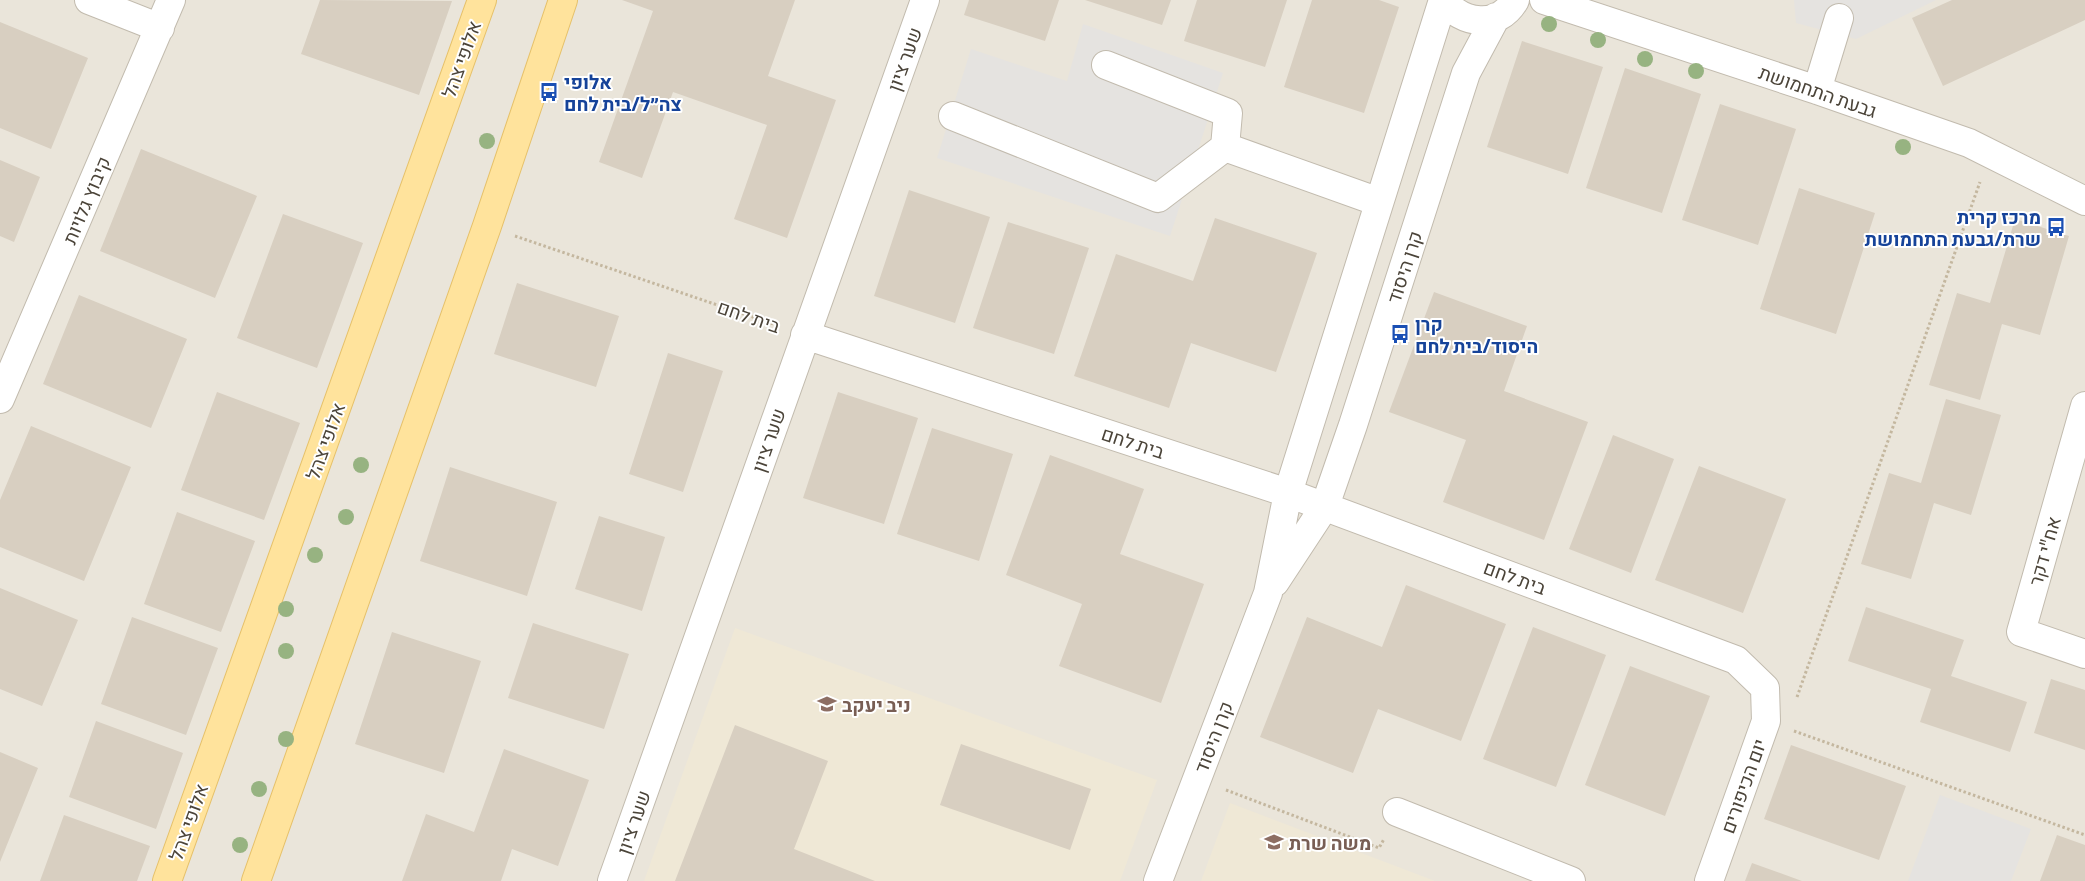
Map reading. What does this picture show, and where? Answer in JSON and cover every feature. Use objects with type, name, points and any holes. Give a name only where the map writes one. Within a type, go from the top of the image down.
[{"type":"main road","name":"אלופי צהל","points":[[167,881],[482,0]]},
{"type":"main road","points":[[256,881],[487,226],[563,0]]},
{"type":"street","points":[[89,0],[160,28]]},
{"type":"street","name":"קיבוץ גלויות","points":[[0,399],[171,0]]},
{"type":"street","name":"שער ציון","points":[[612,881],[924,0]]},
{"type":"street","points":[[1443,0],[1451,10],[1462,17],[1472,20],[1484,20],[1506,9]]},
{"type":"street","name":"קרן היסוד","points":[[1158,881],[1268,593],[1288,493],[1443,0]]},
{"type":"street","name":"גבעת התחמושת","points":[[1544,0],[1817,90],[1969,143],[2085,201]]},
{"type":"street","name":"קרן היסוד","points":[[1268,593],[1324,506],[1353,425],[1466,73],[1506,9]]},
{"type":"street","points":[[1817,90],[1839,18]]},
{"type":"street","points":[[953,116],[1158,198],[1225,147],[1228,113],[1106,65]]},
{"type":"street","points":[[1225,147],[1379,202]]},
{"type":"street","name":"בית לחם","points":[[805,335],[1324,506],[1736,660],[1765,688]]},
{"type":"street","name":"אח\"י דקר","points":[[2085,406],[2021,632],[2085,654]]},
{"type":"street","name":"יום הכיפורים","points":[[1709,881],[1766,721],[1765,688]]},
{"type":"street","points":[[1398,812],[1571,881]]},
{"type":"path","points":[[1796,700],[1990,154]]},
{"type":"path","name":"בית לחם","points":[[487,226],[805,335]]},
{"type":"path","points":[[1766,721],[2085,835]]},
{"type":"path","points":[[1197,779],[1379,848],[1398,812]]},
{"type":"shaded area","points":[[0,0],[2085,0],[2085,881],[0,881]]},
{"type":"shaded area","points":[[1794,0],[1936,0],[1856,39],[1796,23]]},
{"type":"shaded area","points":[[1083,24],[1223,73],[1170,236],[937,158],[971,49],[1067,81]]},
{"type":"shaded area","name":"ניב יעקב","points":[[735,628],[1157,780],[1120,881],[644,881]]},
{"type":"shaded area","points":[[1940,795],[2031,829],[2011,881],[1908,881]]},
{"type":"shaded area","name":"משה שרת","points":[[1230,803],[1435,881],[1201,881]]},
{"type":"building","points":[[320,0],[452,1],[419,95],[301,54]]},
{"type":"building","points":[[622,0],[795,0],[768,76],[836,100],[787,238],[734,219],[767,125],[673,92],[642,178],[599,162],[653,11]]},
{"type":"building","points":[[969,0],[1059,0],[1045,41],[964,15]]},
{"type":"building","points":[[1085,0],[1171,0],[1162,25]]},
{"type":"building","points":[[1197,0],[1287,0],[1265,67],[1184,41]]},
{"type":"building","points":[[1312,0],[1379,0],[1399,7],[1364,113],[1284,87]]},
{"type":"building","points":[[1952,0],[2085,0],[2085,20],[1943,86],[1912,18]]},
{"type":"building","points":[[0,22],[88,58],[51,149],[0,128]]},
{"type":"building","points":[[1522,41],[1603,67],[1568,174],[1487,147]]},
{"type":"building","points":[[1625,68],[1701,94],[1662,213],[1586,188]]},
{"type":"building","points":[[1720,104],[1796,129],[1758,245],[1682,220]]},
{"type":"building","points":[[141,149],[257,196],[215,298],[100,251]]},
{"type":"building","points":[[0,160],[40,177],[14,242],[0,236]]},
{"type":"building","points":[[1799,188],[1875,213],[1836,334],[1760,309]]},
{"type":"building","points":[[909,190],[990,217],[955,323],[874,296]]},
{"type":"building","points":[[283,214],[363,243],[317,368],[237,338]]},
{"type":"building","points":[[1215,218],[1317,253],[1276,372],[1191,343],[1169,408],[1074,376],[1116,254],[1193,281]]},
{"type":"building","points":[[2015,219],[2069,236],[2040,335],[2002,324],[1980,400],[1929,385],[1957,293],[1990,303]]},
{"type":"building","points":[[1008,222],[1089,248],[1054,354],[973,328]]},
{"type":"building","points":[[517,283],[619,316],[596,387],[494,354]]},
{"type":"building","points":[[1434,292],[1527,326],[1504,391],[1588,422],[1544,540],[1443,502],[1466,440],[1389,412]]},
{"type":"building","points":[[79,295],[187,339],[151,428],[43,384]]},
{"type":"building","points":[[668,353],[723,371],[683,492],[629,474]]},
{"type":"building","points":[[217,392],[300,423],[264,520],[181,490]]},
{"type":"building","points":[[838,392],[918,418],[884,524],[803,498]]},
{"type":"building","points":[[1946,399],[2001,415],[1971,515],[1934,503],[1911,579],[1861,564],[1889,473],[1921,483]]},
{"type":"building","points":[[31,426],[131,467],[84,581],[0,547],[0,500]]},
{"type":"building","points":[[932,428],[1013,454],[979,561],[897,534]]},
{"type":"building","points":[[1613,435],[1674,459],[1631,573],[1569,549]]},
{"type":"building","points":[[1050,455],[1144,489],[1120,554],[1204,584],[1161,703],[1059,666],[1082,604],[1006,575]]},
{"type":"building","points":[[1699,466],[1786,499],[1743,613],[1655,580]]},
{"type":"building","points":[[450,467],[557,502],[527,596],[420,561]]},
{"type":"building","points":[[177,512],[255,541],[221,632],[144,604]]},
{"type":"building","points":[[599,516],[665,537],[642,611],[575,589]]},
{"type":"building","points":[[1406,585],[1506,624],[1461,741],[1378,709],[1353,773],[1260,737],[1307,617],[1382,647]]},
{"type":"building","points":[[0,588],[78,620],[42,706],[0,689]]},
{"type":"building","points":[[1866,607],[1964,640],[1951,676],[2027,702],[2010,752],[1920,722],[1931,689],[1848,661]]},
{"type":"building","points":[[132,617],[218,648],[186,735],[101,704]]},
{"type":"building","points":[[533,623],[629,654],[604,729],[508,698]]},
{"type":"building","points":[[1533,627],[1606,655],[1556,787],[1483,759]]},
{"type":"building","points":[[392,632],[481,661],[444,773],[355,744]]},
{"type":"building","points":[[1630,666],[1710,696],[1665,816],[1585,785]]},
{"type":"building","points":[[2051,679],[2085,690],[2085,750],[2034,733]]},
{"type":"building","points":[[96,721],[183,753],[156,829],[69,797]]},
{"type":"building","points":[[735,725],[828,761],[794,849],[875,881],[675,881]]},
{"type":"building","points":[[961,744],[1091,789],[1070,850],[940,805]]},
{"type":"building","points":[[1791,745],[1906,786],[1879,860],[1764,819]]},
{"type":"building","points":[[504,749],[589,780],[558,866],[512,849],[501,881],[402,881],[426,814],[474,832]]},
{"type":"building","points":[[0,752],[38,768],[0,862]]},
{"type":"building","points":[[64,815],[150,846],[137,881],[40,881]]},
{"type":"building","points":[[2057,835],[2085,845],[2085,881],[2040,881]]},
{"type":"building","points":[[1752,863],[1802,881],[1745,881]]},
{"type":"place","name":"אלופי צה״ל/בית לחם","points":[[549,92]]},
{"type":"place","name":"מרכז קרית שרת/גבעת התחמושת","points":[[2056,227]]},
{"type":"place","name":"קרן היסוד/בית לחם","points":[[1400,334]]},
{"type":"place","name":"ניב יעקב","points":[[827,704]]},
{"type":"place","name":"משה שרת","points":[[1274,842]]}]
